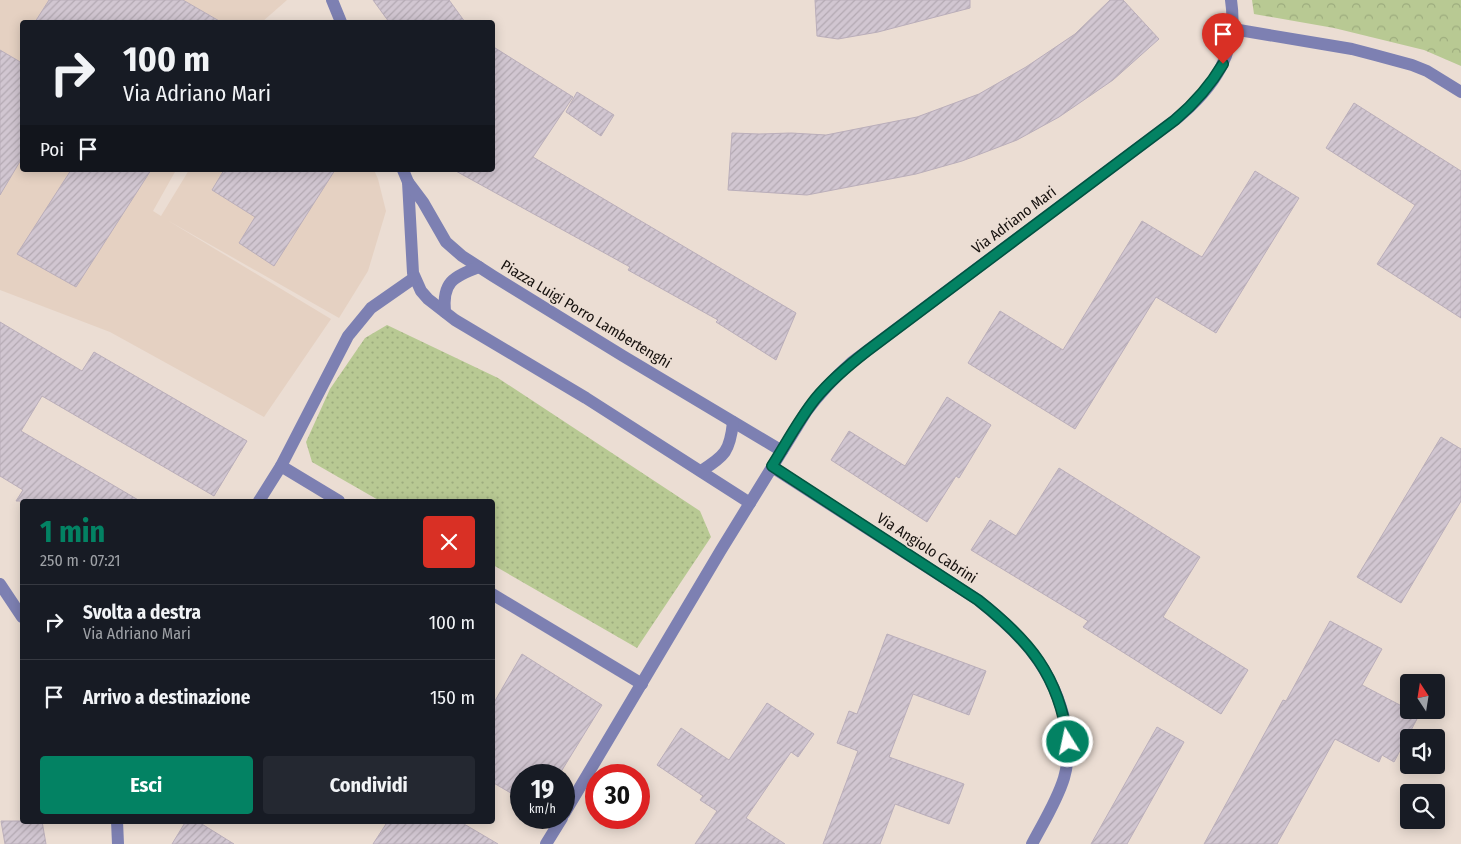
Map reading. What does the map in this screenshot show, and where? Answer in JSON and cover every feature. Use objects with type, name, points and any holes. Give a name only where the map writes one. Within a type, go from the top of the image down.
[{"type":"street","points":[[332,0],[340,20]]},
{"type":"street","name":"Via Adriano Mari","points":[[782,451],[816,398],[852,362],[1175,120],[1196,102],[1212,83],[1223,64],[1229,47],[1233,30],[1231,0]]},
{"type":"street","points":[[1233,30],[1352,49],[1412,65],[1427,71],[1461,92]]},
{"type":"street","points":[[404,172],[408,182],[423,202],[446,242],[479,267]]},
{"type":"street","points":[[408,182],[412,268],[414,278],[428,299],[467,328],[586,398],[750,503]]},
{"type":"street","name":"Piazza Luigi Porro Lambertenghi","points":[[446,312],[445,291],[449,284],[459,276],[479,267],[782,451]]},
{"type":"street","points":[[260,499],[281,466],[348,336],[372,308],[414,278]]},
{"type":"street","points":[[701,471],[722,457],[729,447],[733,422]]},
{"type":"street","points":[[575,796],[782,451]]},
{"type":"street","points":[[281,466],[336,499]]},
{"type":"street","name":"Via Angiolo Cabrini","points":[[772,466],[978,600],[996,614],[1028,646],[1041,664],[1051,680],[1061,706],[1068,742],[1064,777],[1058,794],[1032,844]]},
{"type":"street","points":[[0,584],[20,614]]},
{"type":"street","points":[[495,596],[642,684]]},
{"type":"street","points":[[117,824],[118,844]]},
{"type":"street","points":[[546,844],[555,829]]},
{"type":"shaded area","points":[[0,0],[287,0],[264,20],[20,20],[20,172],[175,172],[153,211],[161,216],[188,172],[375,172],[386,211],[368,271],[339,318],[167,220],[331,319],[264,417],[110,332],[0,290]]},
{"type":"green space","points":[[1252,0],[1461,0],[1461,66],[1424,50],[1334,28],[1254,14]]},
{"type":"green space","points":[[387,325],[498,378],[700,511],[711,537],[637,648],[495,566],[495,499],[377,499],[312,462],[306,442],[330,389],[365,338]]},
{"type":"building","points":[[49,0],[183,0],[218,20],[36,20]]},
{"type":"building","points":[[373,0],[449,0],[464,20],[388,20]]},
{"type":"building","points":[[815,0],[970,0],[970,8],[878,32],[838,39],[817,36]]},
{"type":"building","points":[[1110,0],[1123,0],[1159,39],[1113,80],[1059,117],[1017,140],[962,161],[916,174],[807,195],[728,190],[732,133],[826,135],[917,117],[979,94],[1026,67],[1075,34]]},
{"type":"building","points":[[495,48],[573,97],[533,157],[796,313],[776,360],[716,322],[718,320],[628,270],[630,267],[458,172],[495,172]]},
{"type":"building","points":[[0,50],[20,62],[20,161],[0,195]]},
{"type":"building","points":[[577,92],[614,115],[601,136],[566,112]]},
{"type":"building","points":[[1354,103],[1461,171],[1461,318],[1377,264],[1415,205],[1326,148]]},
{"type":"building","points":[[1255,171],[1299,198],[1216,333],[1156,297],[1075,429],[968,363],[1000,311],[1063,350],[1142,221],[1202,257]]},
{"type":"building","points":[[70,172],[150,172],[76,287],[17,254]]},
{"type":"building","points":[[223,172],[334,172],[274,266],[239,243],[255,217],[212,190]]},
{"type":"building","points":[[0,322],[82,371],[94,352],[247,441],[214,496],[42,396],[21,431],[137,499],[20,499],[20,501],[16,501],[23,490],[0,476]]},
{"type":"building","points":[[947,397],[991,425],[959,478],[956,476],[927,522],[831,460],[849,431],[905,466]]},
{"type":"building","points":[[1441,437],[1461,449],[1461,501],[1401,603],[1357,577]]},
{"type":"building","points":[[1059,468],[1200,557],[1163,617],[1248,670],[1221,714],[1083,627],[1088,621],[971,550],[990,520],[1016,536]]},
{"type":"building","points":[[1330,621],[1382,649],[1362,685],[1400,705],[1400,719],[1417,719],[1412,729],[1400,729],[1400,751],[1394,762],[1382,755],[1379,762],[1335,739],[1277,844],[1204,844],[1283,700],[1286,701]]},
{"type":"building","points":[[887,634],[986,671],[969,715],[913,694],[889,757],[964,784],[949,824],[895,804],[880,844],[823,844],[858,751],[837,743],[849,711],[857,714]]},
{"type":"building","points":[[522,654],[602,705],[566,764],[510,764],[510,793],[495,784],[495,701]]},
{"type":"building","points":[[767,703],[814,734],[798,757],[791,752],[746,818],[785,844],[695,844],[717,811],[700,800],[703,796],[657,765],[681,728],[729,760]]},
{"type":"building","points":[[1157,727],[1184,742],[1127,844],[1091,844]]},
{"type":"building","points":[[1,821],[20,821],[20,824],[43,824],[46,844],[5,844]]},
{"type":"building","points":[[184,824],[202,824],[234,844],[172,844]]},
{"type":"building","points":[[386,824],[464,824],[498,844],[373,844]]},
{"type":"route","points":[[1068,742],[1066,725],[1051,680],[1028,646],[996,614],[978,600],[772,466],[816,398],[852,362],[1175,120],[1205,92],[1223,64]]}]
